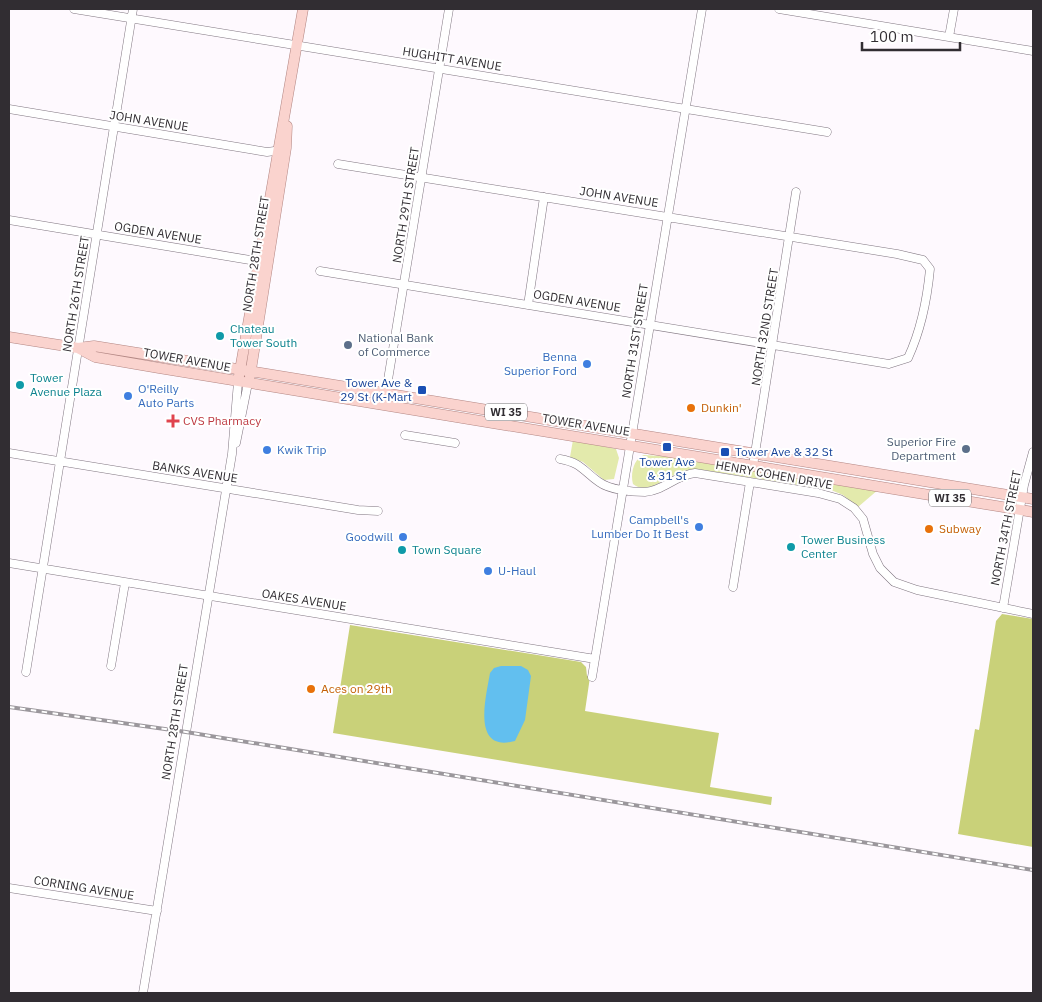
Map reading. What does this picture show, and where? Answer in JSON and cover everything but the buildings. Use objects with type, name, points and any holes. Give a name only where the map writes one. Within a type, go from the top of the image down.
[{"type":"main road","name":"NORTH 28TH STREET","points":[[245,370],[259,309],[303,9]]},
{"type":"main road","name":"NORTH 28TH STREET","points":[[243,382],[258,264],[281,150]]},
{"type":"main road","name":"TOWER AVENUE","points":[[9,337],[78,348],[94,346],[386,392],[1033,499]]},
{"type":"main road","name":"TOWER AVENUE","points":[[78,348],[95,357],[1033,512]]},
{"type":"street","name":"HUGHITT AVENUE","points":[[74,9],[827,132]]},
{"type":"street","name":"NORTH 26TH STREET","points":[[26,672],[133,9]]},
{"type":"street","name":"NORTH 29TH STREET","points":[[384,404],[449,9]]},
{"type":"street","name":"NORTH 31ST STREET","points":[[592,677],[702,9]]},
{"type":"street","points":[[779,9],[827,13],[1033,51]]},
{"type":"street","points":[[949,37],[954,9]]},
{"type":"street","name":"JOHN AVENUE","points":[[9,109],[114,127],[281,150]]},
{"type":"street","name":"JOHN AVENUE","points":[[338,164],[791,236],[923,260],[930,269],[928,294],[918,336],[908,358],[889,364]]},
{"type":"street","name":"NORTH 32ND STREET","points":[[753,466],[791,236],[796,192]]},
{"type":"street","points":[[528,305],[544,197]]},
{"type":"street","name":"OGDEN AVENUE","points":[[9,220],[212,253],[250,260],[258,264]]},
{"type":"street","points":[[258,264],[261,274],[258,295],[259,309]]},
{"type":"street","name":"OGDEN AVENUE","points":[[320,271],[649,323],[889,364]]},
{"type":"street","name":"NORTH 28TH STREET","points":[[143,993],[243,382]]},
{"type":"street","points":[[405,435],[454,443]]},
{"type":"street","name":"NORTH 34TH STREET","points":[[1003,608],[1022,497],[1033,452]]},
{"type":"street","name":"BANKS AVENUE","points":[[9,453],[358,510],[378,511]]},
{"type":"street","name":"HENRY COHEN DRIVE","points":[[560,459],[579,464],[602,484],[622,489],[649,491],[678,477],[695,473],[825,494],[840,499],[854,508],[863,519],[873,554],[880,568],[894,582],[917,590],[1033,614]]},
{"type":"street","points":[[733,587],[750,482]]},
{"type":"street","name":"OAKES AVENUE","points":[[9,563],[595,660]]},
{"type":"street","points":[[111,666],[125,583]]},
{"type":"street","name":"CORNING AVENUE","points":[[9,888],[157,911]]},
{"type":"green space","points":[[573,440],[616,449],[619,458],[614,479],[604,480],[583,462],[570,457]]},
{"type":"green space","points":[[644,455],[675,457],[879,489],[858,507],[843,495],[831,490],[696,469],[681,472],[651,487],[645,488],[633,484],[632,480],[635,463]]},
{"type":"green space","points":[[1002,614],[1033,619],[1033,847],[958,834],[975,729],[979,730],[996,621]]},
{"type":"green space","points":[[350,625],[581,662],[586,667],[587,676],[590,677],[585,711],[719,733],[710,787],[772,797],[771,805],[333,733]]},
{"type":"water","points":[[521,666],[528,670],[531,676],[525,720],[515,741],[501,743],[492,739],[487,731],[484,720],[490,673],[494,668]]},
{"type":"railway","points":[[9,707],[186,732],[1033,870]]},
{"type":"place","name":"Chateau Tower South","points":[[220,336]]},
{"type":"place","name":"National Bank of Commerce","points":[[348,345]]},
{"type":"place","name":"Benna Superior Ford","points":[[587,364]]},
{"type":"place","name":"Tower Avenue Plaza","points":[[20,385]]},
{"type":"place","name":"Tower Ave & 29 St (K-Mart","points":[[422,390]]},
{"type":"place","name":"O'Reilly Auto Parts","points":[[128,396]]},
{"type":"place","name":"Dunkin'","points":[[691,408]]},
{"type":"place","name":"CVS Pharmacy","points":[[173,421]]},
{"type":"place","name":"Tower Ave & 31 St","points":[[667,447]]},
{"type":"place","name":"Superior Fire Department","points":[[966,449]]},
{"type":"place","name":"Kwik Trip","points":[[267,450]]},
{"type":"place","name":"Tower Ave & 32 St","points":[[725,452]]},
{"type":"place","name":"Campbell's Lumber Do It Best","points":[[699,527]]},
{"type":"place","name":"Subway","points":[[929,529]]},
{"type":"place","name":"Goodwill","points":[[403,537]]},
{"type":"place","name":"Tower Business Center","points":[[791,547]]},
{"type":"place","name":"Town Square","points":[[402,550]]},
{"type":"place","name":"U-Haul","points":[[488,571]]},
{"type":"place","name":"Aces on 29th","points":[[311,689]]}]
